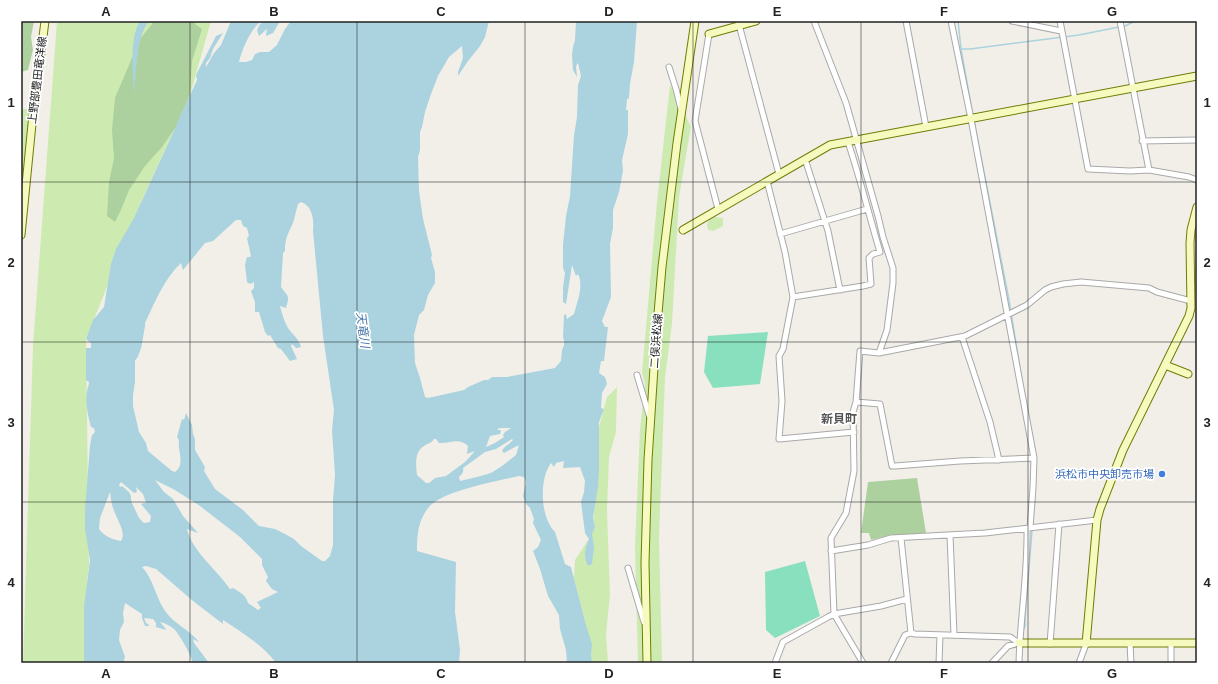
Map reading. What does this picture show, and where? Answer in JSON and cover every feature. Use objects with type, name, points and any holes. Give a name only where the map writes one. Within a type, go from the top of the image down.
[{"type":"street","name":"上野部豊田竜洋線","points":[[21,235],[23,202],[44,21]]},
{"type":"street","name":"二俣浜松線","points":[[647,663],[645,563],[648,460],[662,267],[677,143],[695,21]]},
{"type":"street","points":[[718,210],[695,121],[709,34],[738,23],[756,21]]},
{"type":"street","points":[[814,21],[846,103],[893,268],[893,283],[887,330],[878,353]]},
{"type":"street","points":[[906,21],[926,127]]},
{"type":"street","points":[[951,21],[971,119],[1034,458],[1019,663]]},
{"type":"street","points":[[1012,21],[1062,35]]},
{"type":"street","points":[[1060,21],[1088,168],[1130,171],[1149,170],[1189,177],[1197,180]]},
{"type":"street","points":[[1120,21],[1142,141],[1149,170]]},
{"type":"street","points":[[738,23],[779,174]]},
{"type":"street","points":[[669,67],[682,112]]},
{"type":"street","points":[[683,230],[830,145],[1197,76]]},
{"type":"street","points":[[1142,141],[1197,140]]},
{"type":"street","points":[[793,297],[871,284],[869,258],[873,254],[880,252],[848,142]]},
{"type":"street","points":[[805,159],[825,220],[840,290]]},
{"type":"street","points":[[767,181],[785,252],[793,297],[783,349],[779,356],[782,402],[779,438],[854,432]]},
{"type":"street","points":[[1079,663],[1086,644],[1097,520],[1103,499],[1123,450],[1189,316],[1191,301],[1190,243],[1191,230],[1197,207]]},
{"type":"street","points":[[780,234],[867,208]]},
{"type":"street","points":[[863,663],[834,614],[831,551],[831,538],[846,513],[854,471],[853,412],[856,402],[860,351],[878,353],[962,337],[1027,305],[1044,290],[1063,284],[1081,282],[1149,288],[1157,292],[1191,301]]},
{"type":"street","points":[[962,337],[990,422],[999,460]]},
{"type":"street","points":[[1165,365],[1188,374]]},
{"type":"street","points":[[637,375],[651,419]]},
{"type":"street","points":[[856,402],[880,404],[892,466],[1034,458]]},
{"type":"street","points":[[831,551],[868,545],[891,538],[984,533],[1097,520]]},
{"type":"street","points":[[1050,644],[1059,524]]},
{"type":"street","points":[[950,535],[954,635]]},
{"type":"street","points":[[901,538],[911,633]]},
{"type":"street","points":[[628,568],[646,628]]},
{"type":"street","points":[[775,663],[783,642],[834,614],[907,600]]},
{"type":"street","points":[[891,663],[905,635],[911,633],[1010,637],[1020,644]]},
{"type":"street","points":[[939,663],[940,635]]},
{"type":"street","points":[[1130,643],[1131,663]]},
{"type":"street","points":[[1171,643],[1171,663]]},
{"type":"street","points":[[992,663],[1008,646],[1020,644],[1197,643]]},
{"type":"green space","points":[[21,21],[34,21],[31,37],[33,50],[28,70],[21,72]]},
{"type":"green space","points":[[57,21],[211,21],[190,95],[142,200],[86,339],[89,566],[87,580],[85,663],[23,663],[33,345]]},
{"type":"green space","points":[[153,21],[195,21],[195,24],[202,29],[192,61],[190,95],[176,127],[162,147],[145,166],[129,190],[115,222],[107,216],[109,182],[114,158],[112,130],[115,98],[140,39]]},
{"type":"green space","points":[[670,85],[683,107],[691,126],[679,197],[672,324],[665,377],[659,537],[662,663],[638,663],[635,546],[640,429],[645,384],[642,373],[657,202]]},
{"type":"green space","points":[[21,109],[32,109],[23,188],[21,193]]},
{"type":"green space","points":[[715,217],[723,218],[723,226],[713,231],[708,230],[707,225],[709,220]]},
{"type":"green space","points":[[768,332],[760,384],[713,388],[704,372],[708,336]]},
{"type":"green space","points":[[617,387],[616,432],[609,457],[607,511],[610,595],[606,634],[608,663],[591,663],[589,637],[574,579],[575,560],[592,534],[599,462],[599,427],[607,397]]},
{"type":"green space","points":[[917,478],[926,533],[883,537],[871,540],[869,533],[861,533],[868,482]]},
{"type":"green space","points":[[805,561],[820,616],[775,638],[766,630],[765,572]]},
{"type":"water","points":[[140,21],[149,21],[144,28],[139,46],[134,94],[133,46],[134,37]]},
{"type":"water","name":"天竜川","points":[[231,21],[261,21],[250,34],[242,51],[239,62],[246,62],[252,60],[255,54],[260,52],[269,52],[277,45],[291,21],[489,21],[485,37],[480,46],[458,76],[463,58],[462,46],[449,57],[438,76],[431,94],[420,132],[420,150],[418,157],[419,191],[423,219],[435,272],[435,283],[428,295],[424,310],[419,315],[414,335],[415,363],[425,397],[428,398],[464,390],[492,377],[507,377],[555,368],[561,361],[564,345],[564,315],[566,314],[567,319],[574,314],[580,289],[580,279],[578,274],[576,276],[572,265],[566,304],[563,302],[565,273],[563,268],[563,245],[570,196],[574,135],[577,117],[578,85],[581,76],[578,63],[576,66],[577,77],[573,70],[572,55],[575,40],[576,21],[637,21],[634,62],[626,110],[628,110],[628,134],[622,160],[623,171],[619,192],[613,210],[613,228],[610,244],[611,297],[602,321],[605,327],[608,327],[604,361],[601,361],[599,373],[605,377],[607,384],[602,393],[601,408],[604,409],[599,422],[599,469],[593,518],[595,527],[592,534],[594,547],[592,564],[588,566],[585,555],[589,539],[585,533],[581,502],[585,481],[580,467],[563,468],[564,461],[556,463],[554,467],[551,463],[544,478],[543,488],[546,517],[555,532],[565,564],[571,567],[592,644],[592,663],[567,663],[566,650],[560,629],[559,615],[548,596],[533,551],[538,547],[541,540],[533,523],[534,519],[530,508],[526,504],[523,496],[526,482],[524,477],[519,476],[471,487],[446,496],[436,501],[429,507],[420,522],[417,551],[456,562],[455,612],[460,650],[459,663],[276,663],[265,650],[251,639],[223,620],[223,624],[193,601],[156,569],[146,566],[142,567],[149,577],[165,611],[173,620],[199,642],[193,639],[194,643],[209,663],[193,663],[185,645],[174,629],[160,622],[166,630],[156,627],[156,623],[153,619],[144,618],[146,623],[149,625],[145,626],[142,614],[125,603],[123,613],[124,622],[120,630],[119,640],[125,657],[123,663],[84,663],[84,606],[90,560],[85,529],[85,510],[90,445],[92,435],[95,432],[94,428],[91,427],[86,396],[89,382],[86,380],[86,348],[91,348],[91,343],[86,339],[93,320],[104,307],[111,264],[116,249],[134,218],[197,80],[196,75],[216,36],[223,33],[206,63],[206,67],[214,53],[221,45]],"holes":[[[301,202],[305,204],[310,210],[313,218],[323,336],[334,410],[332,430],[335,475],[333,500],[333,545],[330,556],[325,561],[322,561],[294,539],[285,534],[275,529],[259,526],[243,510],[215,489],[204,471],[205,467],[195,450],[195,439],[192,425],[186,413],[184,420],[182,419],[177,437],[179,440],[181,461],[175,472],[148,451],[146,443],[139,432],[133,406],[135,361],[141,349],[145,323],[160,291],[181,263],[183,270],[205,243],[213,241],[236,220],[241,220],[243,226],[247,228],[249,236],[247,238],[251,256],[247,257],[245,265],[247,282],[250,284],[254,282],[254,288],[251,291],[255,302],[255,312],[259,312],[265,332],[268,336],[270,335],[278,348],[281,349],[290,361],[297,359],[291,346],[292,344],[296,348],[301,347],[287,325],[280,306],[286,308],[288,300],[288,296],[281,287],[283,253],[285,251],[286,239],[293,223],[298,204]],[[499,428],[511,428],[505,432],[503,435],[504,437],[486,447],[490,436],[500,434],[500,430],[497,430]],[[434,439],[436,439],[439,443],[458,441],[465,443],[468,446],[467,454],[475,451],[465,462],[446,476],[435,478],[429,483],[426,483],[417,475],[416,459],[421,449],[425,445],[432,442]],[[512,439],[513,440],[503,449],[502,451],[504,453],[519,445],[516,455],[491,473],[460,481],[459,477],[463,471],[463,468],[485,452],[496,449]],[[155,480],[175,490],[200,506],[240,537],[262,559],[262,565],[268,577],[266,581],[272,589],[278,592],[257,602],[261,608],[258,610],[248,603],[246,598],[240,592],[233,588],[230,589],[199,553],[187,529],[198,533],[183,516],[173,499],[164,492]],[[121,482],[134,493],[137,492],[136,487],[143,494],[146,503],[141,504],[151,516],[150,522],[144,523],[139,518],[131,501],[129,492],[122,486],[120,487],[119,485]],[[110,492],[112,506],[122,530],[123,538],[121,541],[109,537],[99,529],[100,518]]]},
{"type":"water","points":[[265,21],[280,21],[273,33],[266,36],[267,29],[259,36],[257,30],[260,24]]},
{"type":"waterway","points":[[958,21],[961,49],[973,116]]},
{"type":"waterway","points":[[1123,27],[1135,21]]},
{"type":"waterway","points":[[961,49],[1079,35],[1119,27]]},
{"type":"waterway","points":[[974,121],[1009,300],[1024,393]]},
{"type":"waterway","points":[[1036,460],[1036,474]]},
{"type":"waterway","points":[[1023,631],[1025,626],[1032,530]]},
{"type":"place","name":"浜松市中央卸売市場","points":[[1162,474]]},
{"type":"district","name":"新貝町","points":[[839,419]]}]
